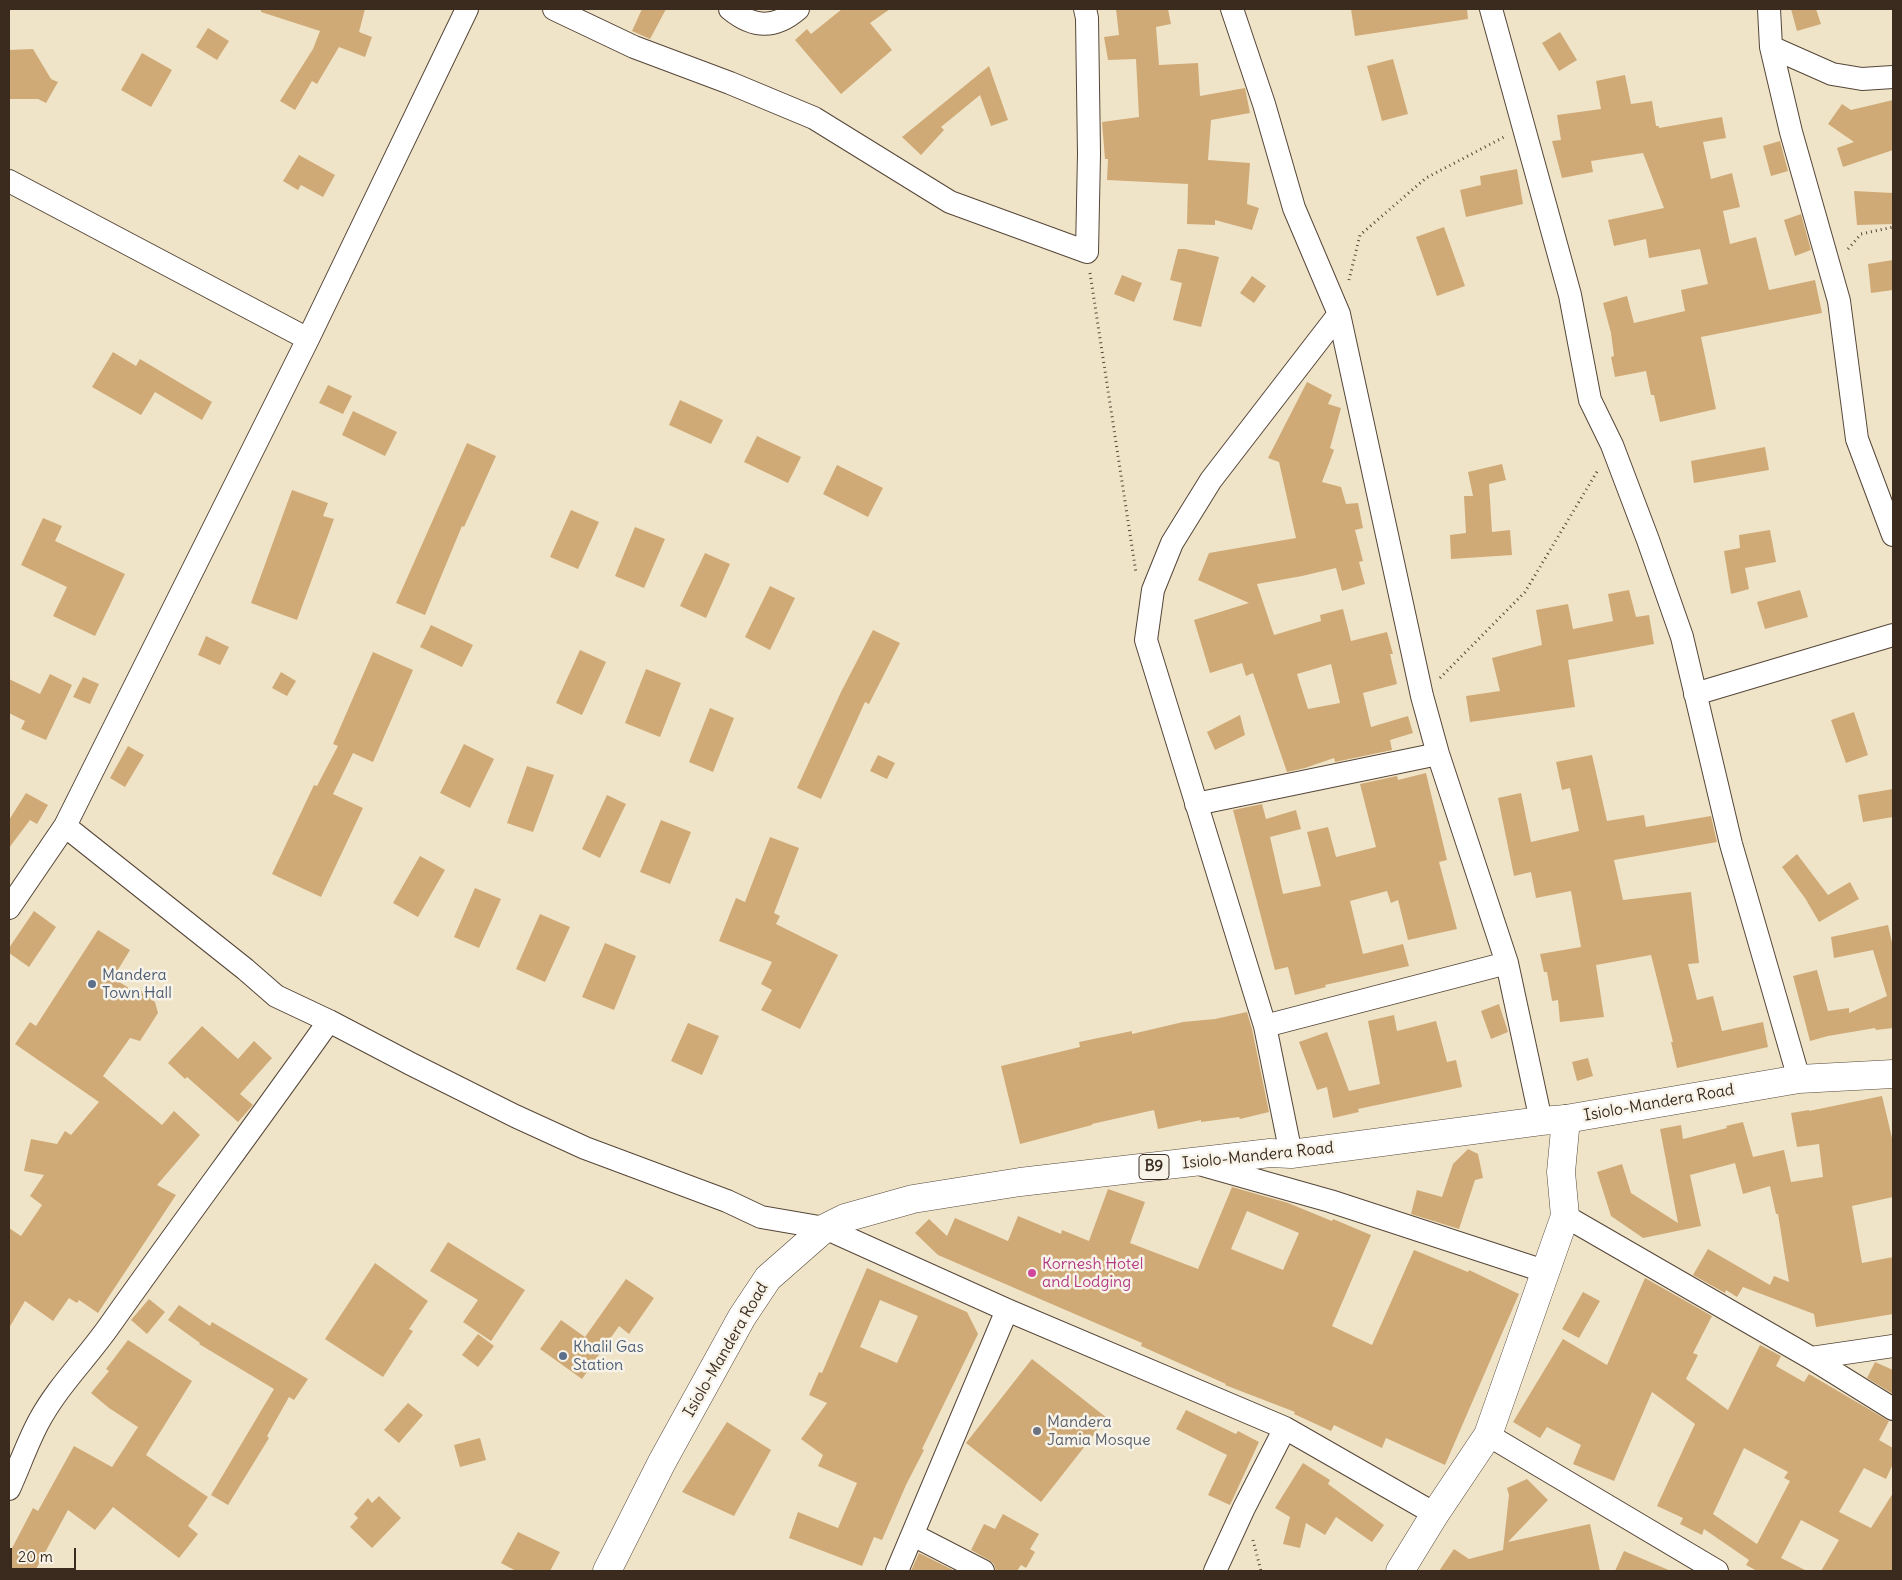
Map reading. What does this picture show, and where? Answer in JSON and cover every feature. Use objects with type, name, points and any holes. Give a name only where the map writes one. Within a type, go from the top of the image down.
[{"type":"main road","name":"Isiolo-Mandera Road","points":[[607,1571],[662,1462],[742,1317],[768,1278],[825,1228],[844,1218],[913,1199],[1020,1182],[1270,1153],[1291,1154],[1554,1120],[1799,1079],[1893,1074]]},
{"type":"main road","points":[[1400,1571],[1435,1514],[1488,1435],[1547,1272],[1565,1216],[1554,1120]]},
{"type":"street","points":[[9,908],[65,826],[308,339],[467,9]]},
{"type":"street","points":[[554,9],[634,47],[730,83],[814,118],[950,202],[1088,252],[1089,154],[1087,18],[1085,9]]},
{"type":"street","points":[[730,9],[753,24],[778,21],[798,9]]},
{"type":"street","points":[[1232,9],[1264,104],[1294,208],[1340,314],[1422,696],[1438,754],[1508,963],[1554,1120]]},
{"type":"street","points":[[1491,9],[1570,295],[1590,400],[1612,445],[1682,637],[1731,844],[1799,1079]]},
{"type":"street","points":[[1769,9],[1771,47],[1791,132],[1839,301],[1857,439],[1893,535]]},
{"type":"street","points":[[1771,47],[1832,74],[1862,79],[1893,77]]},
{"type":"street","points":[[9,181],[308,339]]},
{"type":"street","points":[[1291,1154],[1265,1026],[1146,640],[1153,590],[1172,543],[1211,480],[1340,314]]},
{"type":"street","points":[[1695,694],[1893,635]]},
{"type":"street","points":[[1196,804],[1438,754]]},
{"type":"street","points":[[65,826],[276,996],[329,1021],[453,1086],[586,1148],[727,1201],[761,1216],[825,1228],[1006,1310],[1285,1428],[1435,1514]]},
{"type":"street","points":[[1265,1026],[1508,963]]},
{"type":"street","points":[[9,1489],[38,1423],[60,1390],[101,1338],[329,1021]]},
{"type":"street","points":[[1194,1162],[1330,1201],[1547,1272]]},
{"type":"street","points":[[1565,1216],[1811,1358],[1893,1409]]},
{"type":"street","points":[[897,1571],[1006,1310]]},
{"type":"street","points":[[1811,1358],[1893,1346]]},
{"type":"street","points":[[1215,1571],[1244,1508],[1285,1428]]},
{"type":"street","points":[[1488,1435],[1717,1571]]},
{"type":"street","points":[[913,1535],[983,1571]]},
{"type":"path","points":[[1340,314],[1360,235],[1426,178],[1523,127]]},
{"type":"path","points":[[1844,253],[1861,234],[1893,227]]},
{"type":"path","points":[[1088,252],[1110,412],[1136,575]]},
{"type":"path","points":[[1422,696],[1525,592],[1612,445]]},
{"type":"building","points":[[261,9],[365,9],[359,32],[372,37],[365,57],[339,47],[317,84],[312,81],[295,110],[280,101],[313,49],[320,31],[261,12]]},
{"type":"building","points":[[642,9],[666,9],[650,39],[632,31]]},
{"type":"building","points":[[842,9],[890,9],[870,23],[892,50],[841,94],[795,40],[807,29],[811,34]]},
{"type":"building","points":[[1116,9],[1168,9],[1171,24],[1156,27],[1159,65],[1198,63],[1200,96],[1245,88],[1250,113],[1211,120],[1208,160],[1250,163],[1247,204],[1259,208],[1252,230],[1215,220],[1215,225],[1187,224],[1188,184],[1107,180],[1108,159],[1105,159],[1102,122],[1139,117],[1136,59],[1108,60],[1104,37],[1119,35]]},
{"type":"building","points":[[1351,9],[1467,9],[1468,19],[1355,36]]},
{"type":"building","points":[[1791,9],[1816,9],[1821,24],[1797,31]]},
{"type":"building","points":[[208,28],[229,41],[217,60],[196,47]]},
{"type":"building","points":[[1560,32],[1577,60],[1559,71],[1542,43]]},
{"type":"building","points":[[33,49],[51,79],[58,82],[46,103],[38,99],[9,99],[9,50]]},
{"type":"building","points":[[142,53],[172,70],[151,107],[121,90]]},
{"type":"building","points":[[1393,59],[1408,114],[1382,121],[1367,66]]},
{"type":"building","points":[[989,66],[1008,120],[991,126],[980,95],[941,127],[944,130],[921,155],[902,137]]},
{"type":"building","points":[[1625,75],[1631,104],[1652,101],[1656,126],[1659,126],[1659,128],[1722,117],[1726,138],[1703,142],[1711,179],[1732,173],[1740,207],[1723,211],[1730,244],[1756,237],[1769,290],[1815,280],[1822,313],[1701,337],[1716,409],[1660,422],[1654,395],[1651,395],[1646,371],[1615,377],[1611,357],[1614,356],[1611,333],[1603,303],[1627,296],[1634,323],[1685,311],[1681,290],[1708,284],[1700,249],[1649,258],[1646,239],[1614,246],[1608,220],[1664,208],[1643,153],[1591,161],[1593,172],[1562,178],[1552,141],[1561,140],[1557,115],[1601,109],[1596,81]]},
{"type":"building","points":[[1893,100],[1893,150],[1843,167],[1837,148],[1854,142],[1828,124],[1842,104],[1851,110]]},
{"type":"building","points":[[1780,141],[1788,171],[1771,176],[1763,146]]},
{"type":"building","points":[[299,155],[335,175],[323,197],[301,185],[298,190],[283,181]]},
{"type":"building","points":[[1517,169],[1523,204],[1466,217],[1460,190],[1481,185],[1480,176]]},
{"type":"building","points":[[1854,191],[1893,193],[1893,224],[1857,225]]},
{"type":"building","points":[[1801,214],[1811,250],[1795,256],[1784,220]]},
{"type":"building","points":[[1444,227],[1465,286],[1437,296],[1416,237]]},
{"type":"building","points":[[1178,249],[1219,257],[1201,327],[1173,320],[1182,283],[1170,280]]},
{"type":"building","points":[[1893,260],[1893,290],[1871,293],[1868,264]]},
{"type":"building","points":[[1122,275],[1142,283],[1134,302],[1114,294]]},
{"type":"building","points":[[1252,276],[1266,286],[1254,303],[1240,293]]},
{"type":"building","points":[[113,352],[136,366],[140,359],[212,402],[202,420],[155,392],[141,415],[92,387]]},
{"type":"building","points":[[1307,382],[1332,395],[1328,404],[1341,408],[1330,448],[1334,450],[1322,482],[1341,487],[1346,504],[1358,503],[1363,528],[1355,530],[1363,561],[1359,562],[1365,584],[1342,591],[1336,568],[1257,584],[1274,635],[1321,621],[1320,615],[1343,609],[1351,641],[1387,632],[1393,654],[1390,654],[1397,684],[1363,693],[1371,727],[1408,716],[1413,733],[1390,740],[1392,750],[1335,762],[1334,758],[1287,772],[1253,673],[1246,676],[1242,663],[1210,673],[1194,620],[1249,603],[1198,580],[1209,553],[1296,538],[1279,462],[1268,458]],"holes":[[[1331,664],[1340,703],[1308,709],[1297,674]]]},
{"type":"building","points":[[328,385],[352,396],[343,414],[319,403]]},
{"type":"building","points":[[680,400],[723,420],[711,444],[669,425]]},
{"type":"building","points":[[353,411],[397,432],[385,456],[342,435]]},
{"type":"building","points":[[757,436],[801,457],[788,483],[744,462]]},
{"type":"building","points":[[467,443],[496,456],[464,527],[462,526],[425,615],[396,603]]},
{"type":"building","points":[[1765,447],[1769,470],[1694,483],[1691,461]]},
{"type":"building","points":[[1502,464],[1506,480],[1489,484],[1492,532],[1510,530],[1512,555],[1451,559],[1450,535],[1466,533],[1464,496],[1473,496],[1468,472]]},
{"type":"building","points":[[837,465],[883,488],[868,517],[823,494]]},
{"type":"building","points":[[292,490],[328,503],[323,516],[334,519],[297,620],[251,603]]},
{"type":"building","points":[[571,510],[599,522],[578,569],[550,557]]},
{"type":"building","points":[[43,518],[62,526],[55,541],[125,574],[95,636],[53,616],[67,587],[21,565]]},
{"type":"building","points":[[635,527],[665,539],[644,588],[615,576]]},
{"type":"building","points":[[1770,530],[1776,562],[1745,568],[1749,589],[1731,594],[1724,551],[1740,548],[1739,535]]},
{"type":"building","points":[[705,553],[730,564],[706,618],[680,606]]},
{"type":"building","points":[[770,586],[795,598],[770,650],[745,637]]},
{"type":"building","points":[[1629,590],[1636,617],[1649,615],[1654,644],[1568,660],[1575,707],[1470,722],[1466,696],[1500,691],[1492,658],[1542,645],[1536,610],[1568,604],[1573,629],[1613,621],[1608,594]]},
{"type":"building","points":[[1800,590],[1808,617],[1765,629],[1757,602]]},
{"type":"building","points":[[431,625],[473,645],[462,667],[420,647]]},
{"type":"building","points":[[873,630],[900,643],[869,704],[865,702],[821,799],[797,788],[841,692]]},
{"type":"building","points":[[206,636],[229,647],[220,665],[198,655]]},
{"type":"building","points":[[580,650],[606,662],[582,715],[556,703]]},
{"type":"building","points":[[373,652],[413,670],[373,762],[353,753],[333,794],[363,808],[321,897],[272,874],[314,785],[317,786],[338,746],[333,744]]},
{"type":"building","points":[[646,669],[681,683],[660,737],[625,723]]},
{"type":"building","points":[[281,672],[296,681],[287,696],[272,688]]},
{"type":"building","points":[[50,674],[72,685],[46,740],[21,729],[25,721],[9,713],[9,679],[40,694]]},
{"type":"building","points":[[83,677],[99,684],[90,704],[73,697]]},
{"type":"building","points":[[710,708],[734,718],[713,772],[689,762]]},
{"type":"building","points":[[1854,712],[1868,755],[1846,763],[1831,720]]},
{"type":"building","points":[[1240,715],[1245,735],[1215,750],[1207,732]]},
{"type":"building","points":[[464,744],[494,759],[470,808],[440,793]]},
{"type":"building","points":[[128,746],[144,755],[125,787],[110,778]]},
{"type":"building","points":[[878,755],[895,763],[887,779],[870,771]]},
{"type":"building","points":[[1592,755],[1607,821],[1644,815],[1646,827],[1711,816],[1717,842],[1614,860],[1623,900],[1691,892],[1699,963],[1688,964],[1697,1000],[1713,996],[1722,1031],[1763,1022],[1768,1047],[1677,1068],[1671,1042],[1673,1042],[1651,955],[1596,965],[1604,1017],[1560,1022],[1558,1000],[1552,1001],[1547,972],[1544,972],[1540,954],[1581,947],[1571,891],[1536,898],[1531,872],[1514,876],[1498,798],[1521,793],[1531,842],[1579,831],[1570,788],[1562,790],[1556,762]]},
{"type":"building","points":[[527,766],[554,775],[533,832],[507,823]]},
{"type":"building","points":[[1426,773],[1447,860],[1439,862],[1457,929],[1408,940],[1398,900],[1391,903],[1387,891],[1350,901],[1363,954],[1403,944],[1409,966],[1325,985],[1326,987],[1295,995],[1288,967],[1275,970],[1233,810],[1262,804],[1266,819],[1296,810],[1301,829],[1270,837],[1283,894],[1321,886],[1307,832],[1328,827],[1336,857],[1376,847],[1360,784],[1397,776],[1398,780]]},
{"type":"building","points":[[1893,789],[1893,817],[1863,822],[1858,795]]},
{"type":"building","points":[[26,793],[48,805],[37,824],[30,820],[9,848],[9,820]]},
{"type":"building","points":[[607,795],[626,804],[600,858],[582,849]]},
{"type":"building","points":[[661,820],[691,832],[670,884],[640,872]]},
{"type":"building","points":[[770,837],[799,848],[774,913],[780,916],[776,924],[838,955],[800,1029],[761,1010],[772,990],[761,984],[772,962],[719,941],[736,898],[745,902]]},
{"type":"building","points":[[1797,854],[1828,895],[1850,882],[1859,899],[1819,922],[1805,898],[1782,867]]},
{"type":"building","points":[[420,856],[445,870],[418,917],[393,903]]},
{"type":"building","points":[[475,888],[501,899],[479,948],[454,937]]},
{"type":"building","points":[[34,911],[56,927],[29,967],[9,953],[9,948]]},
{"type":"building","points":[[540,914],[570,927],[545,982],[516,969]]},
{"type":"building","points":[[1888,925],[1893,947],[1893,1028],[1876,1030],[1875,1028],[1810,1041],[1793,976],[1817,970],[1828,1011],[1849,1008],[1849,1013],[1887,996],[1873,950],[1834,958],[1831,937]]},
{"type":"building","points":[[98,930],[130,950],[113,978],[132,990],[143,991],[155,1002],[158,1013],[140,1041],[130,1038],[103,1076],[162,1125],[174,1111],[200,1135],[157,1185],[176,1195],[98,1313],[79,1300],[77,1303],[69,1298],[53,1321],[25,1301],[9,1328],[9,1228],[21,1236],[42,1205],[30,1196],[44,1175],[24,1171],[31,1139],[57,1144],[65,1131],[71,1135],[99,1102],[15,1044],[30,1022],[36,1026]]},
{"type":"building","points":[[605,943],[636,956],[614,1010],[582,997]]},
{"type":"building","points":[[1499,1004],[1508,1032],[1491,1039],[1481,1011]]},
{"type":"building","points":[[1247,1012],[1269,1112],[1240,1119],[1239,1117],[1201,1122],[1201,1120],[1158,1129],[1154,1110],[1092,1124],[1020,1144],[1001,1066],[1080,1047],[1079,1042],[1132,1031],[1132,1034],[1183,1022],[1215,1019]]},
{"type":"building","points":[[1394,1015],[1397,1031],[1436,1021],[1447,1062],[1456,1060],[1462,1087],[1358,1109],[1359,1112],[1333,1118],[1327,1087],[1317,1090],[1299,1042],[1327,1032],[1349,1091],[1380,1084],[1368,1021]]},
{"type":"building","points":[[688,1023],[719,1036],[702,1075],[671,1061]]},
{"type":"building","points":[[202,1026],[238,1059],[254,1041],[272,1058],[240,1094],[253,1105],[238,1122],[187,1077],[185,1079],[168,1063]]},
{"type":"building","points":[[1588,1058],[1593,1076],[1577,1081],[1572,1062]]},
{"type":"building","points":[[1882,1096],[1893,1142],[1893,1197],[1852,1206],[1862,1263],[1893,1257],[1893,1314],[1816,1327],[1814,1314],[1743,1287],[1737,1297],[1726,1290],[1725,1293],[1693,1275],[1708,1249],[1770,1285],[1774,1276],[1789,1282],[1778,1214],[1776,1214],[1770,1186],[1743,1194],[1735,1163],[1690,1175],[1701,1226],[1643,1238],[1611,1216],[1597,1172],[1622,1164],[1631,1193],[1678,1223],[1660,1129],[1681,1125],[1683,1139],[1743,1122],[1753,1157],[1784,1150],[1791,1182],[1823,1177],[1819,1144],[1797,1147],[1791,1113]]},
{"type":"building","points":[[1468,1149],[1478,1154],[1483,1178],[1475,1180],[1459,1229],[1411,1214],[1417,1190],[1442,1197],[1453,1164]]},
{"type":"building","points":[[1232,1187],[1288,1203],[1371,1235],[1332,1326],[1372,1345],[1414,1250],[1468,1272],[1469,1270],[1519,1294],[1445,1465],[1386,1438],[1382,1448],[1334,1425],[1331,1431],[1294,1414],[1295,1412],[1225,1385],[1141,1346],[1142,1343],[938,1255],[915,1233],[929,1219],[947,1236],[955,1218],[1008,1241],[1018,1216],[1061,1234],[1062,1230],[1089,1241],[1108,1189],[1145,1202],[1130,1243],[1198,1269]],"holes":[[[1247,1211],[1299,1233],[1283,1270],[1231,1249]]]},
{"type":"building","points":[[448,1242],[525,1290],[491,1341],[463,1322],[478,1300],[430,1271]]},
{"type":"building","points":[[375,1263],[428,1301],[409,1329],[413,1331],[383,1377],[325,1339]]},
{"type":"building","points":[[867,1268],[967,1312],[978,1334],[922,1449],[924,1450],[906,1485],[882,1540],[874,1537],[862,1566],[789,1538],[798,1512],[838,1528],[857,1483],[818,1466],[823,1455],[801,1439],[827,1403],[809,1395],[819,1372],[822,1373]],"holes":[[[880,1300],[918,1316],[897,1363],[860,1347]]]},
{"type":"building","points":[[1645,1278],[1712,1316],[1693,1353],[1698,1355],[1686,1379],[1728,1410],[1760,1345],[1781,1356],[1776,1366],[1804,1382],[1809,1374],[1889,1421],[1879,1440],[1893,1448],[1893,1464],[1886,1479],[1864,1468],[1839,1512],[1871,1528],[1893,1493],[1893,1571],[1821,1571],[1839,1540],[1801,1520],[1781,1558],[1807,1571],[1757,1571],[1746,1565],[1749,1560],[1704,1529],[1702,1535],[1680,1524],[1683,1518],[1657,1506],[1695,1424],[1652,1392],[1614,1481],[1573,1464],[1581,1445],[1547,1427],[1540,1438],[1513,1422],[1563,1339],[1607,1365]],"holes":[[[1744,1448],[1788,1472],[1784,1478],[1790,1481],[1757,1544],[1713,1514]]]},
{"type":"building","points":[[626,1279],[654,1298],[629,1334],[619,1326],[582,1379],[540,1349],[561,1320],[585,1337]]},
{"type":"building","points":[[1583,1292],[1600,1301],[1579,1338],[1562,1329]]},
{"type":"building","points":[[149,1299],[165,1312],[147,1334],[131,1320]]},
{"type":"building","points":[[179,1305],[210,1326],[212,1322],[308,1379],[294,1400],[289,1397],[267,1436],[269,1438],[228,1505],[211,1495],[274,1389],[199,1344],[168,1320]]},
{"type":"building","points":[[478,1334],[494,1346],[478,1367],[462,1355]]},
{"type":"building","points":[[128,1340],[192,1381],[146,1455],[208,1497],[188,1526],[198,1534],[179,1558],[113,1507],[95,1530],[68,1510],[35,1571],[9,1571],[9,1554],[33,1508],[38,1511],[74,1446],[112,1467],[138,1427],[109,1408],[91,1393],[109,1371],[106,1369]]},
{"type":"building","name":"Mandera Jamia Mosque","points":[[1032,1359],[1107,1418],[1041,1502],[966,1443]]},
{"type":"building","points":[[1875,1362],[1893,1370],[1893,1394],[1867,1378]]},
{"type":"building","points":[[408,1403],[423,1415],[399,1443],[384,1430]]},
{"type":"building","points":[[1186,1410],[1236,1434],[1238,1431],[1259,1442],[1230,1505],[1208,1495],[1227,1455],[1176,1429]]},
{"type":"building","points":[[727,1422],[771,1450],[734,1516],[682,1492]]},
{"type":"building","points":[[480,1438],[486,1460],[460,1467],[454,1445]]},
{"type":"building","points":[[1303,1463],[1330,1480],[1328,1484],[1384,1525],[1372,1542],[1336,1517],[1325,1535],[1306,1523],[1300,1548],[1283,1544],[1290,1517],[1275,1508]]},
{"type":"building","points":[[1527,1479],[1548,1500],[1508,1542],[1590,1524],[1600,1571],[1439,1571],[1454,1549],[1469,1559],[1503,1550],[1509,1495],[1507,1488]]},
{"type":"building","points":[[379,1496],[401,1518],[372,1548],[350,1527],[358,1518],[354,1514],[368,1498],[372,1503]]},
{"type":"building","points":[[1003,1514],[1039,1534],[1030,1549],[1035,1552],[1026,1568],[1021,1565],[1017,1571],[996,1571],[994,1564],[971,1550],[984,1524],[995,1529]]},
{"type":"building","points":[[518,1532],[560,1552],[550,1571],[516,1571],[501,1563]]},
{"type":"building","points":[[1624,1551],[1671,1571],[1615,1571]]},
{"type":"building","points":[[919,1553],[955,1571],[911,1571]]},
{"type":"place","name":"Mandera Town Hall","points":[[92,984]]},
{"type":"place","name":"Kornesh Hotel and Lodging","points":[[1032,1273]]},
{"type":"place","name":"Khalil Gas Station","points":[[563,1356]]},
{"type":"place","name":"Mandera Jamia Mosque","points":[[1037,1431]]}]
